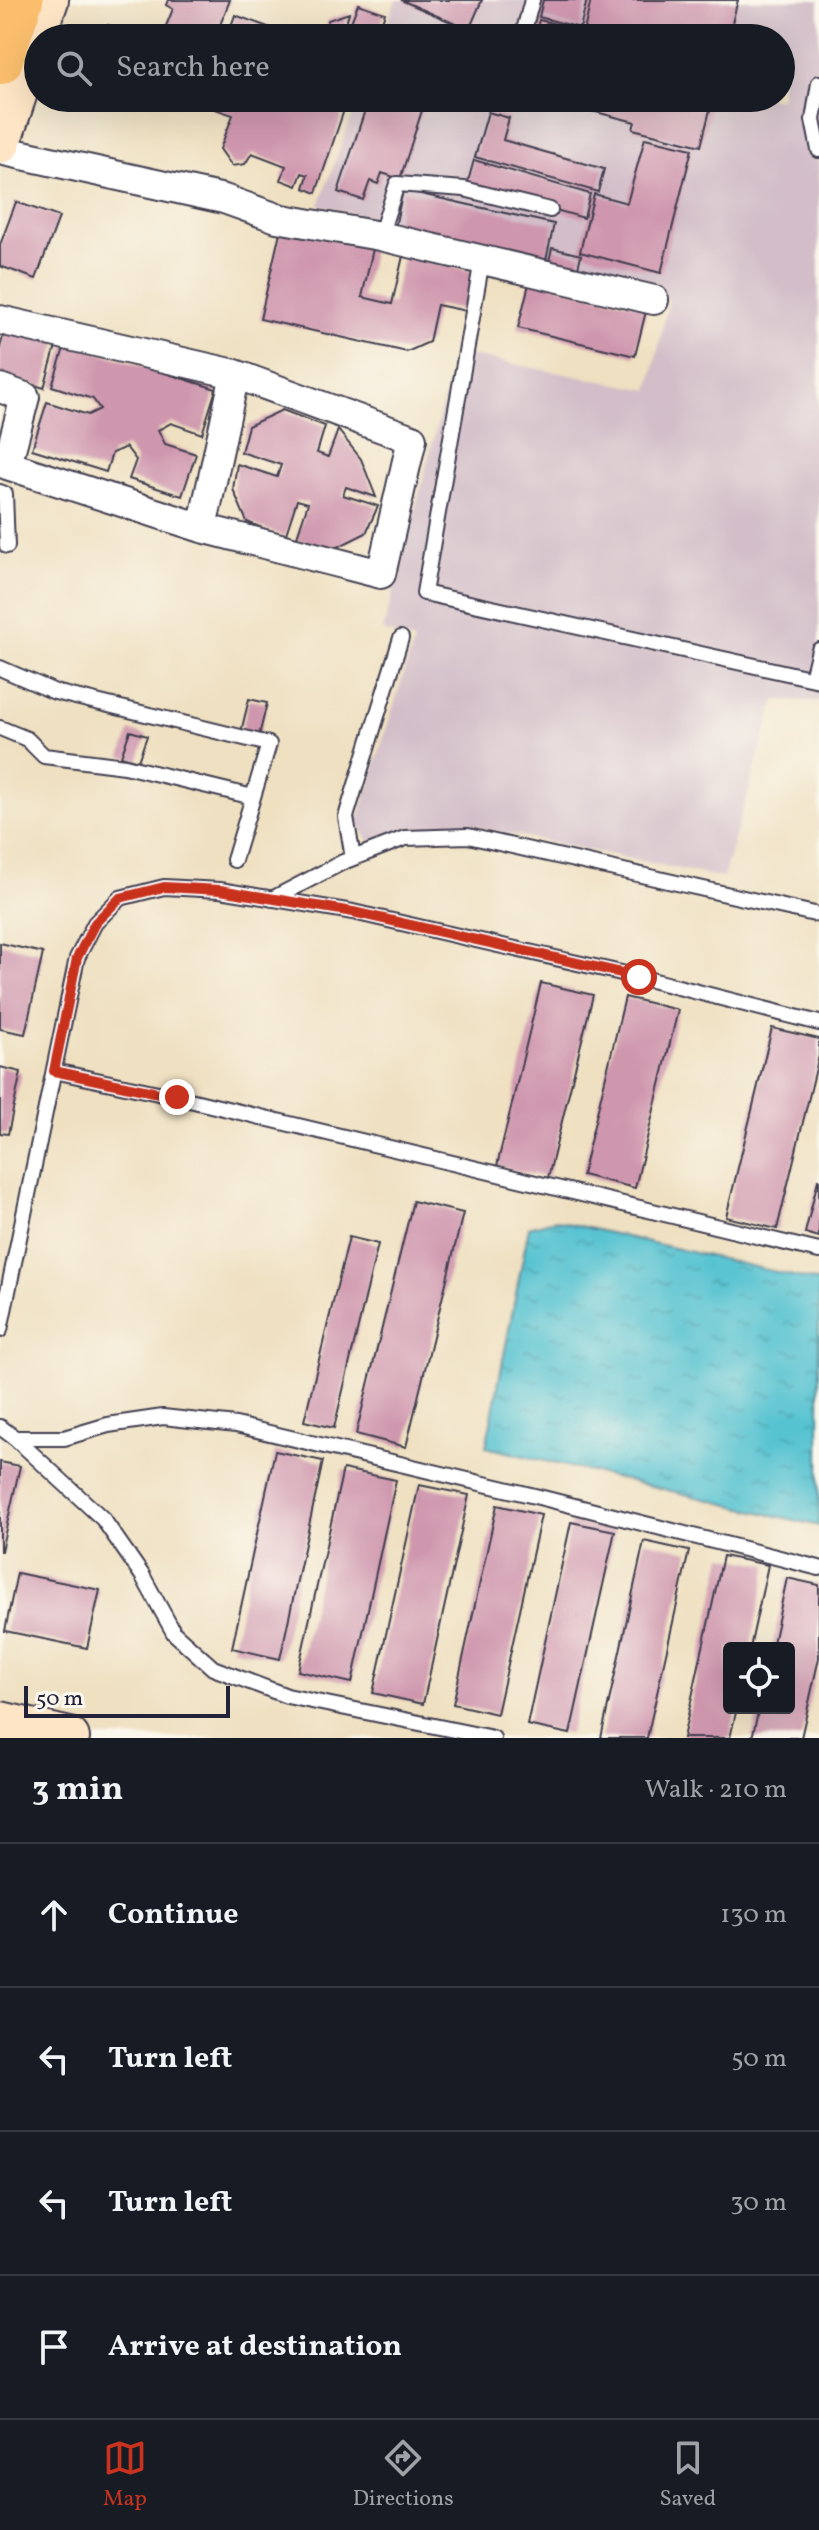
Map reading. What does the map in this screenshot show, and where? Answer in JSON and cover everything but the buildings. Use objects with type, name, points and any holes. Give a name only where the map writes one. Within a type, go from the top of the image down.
[{"type":"highway","points":[[0,62],[21,0]]},
{"type":"main road","points":[[40,24],[48,0]]},
{"type":"main road","points":[[0,143],[24,72]]},
{"type":"main road","points":[[0,1722],[69,1738]]},
{"type":"street","points":[[0,150],[224,199],[277,218],[380,236],[654,300]]},
{"type":"street","points":[[0,320],[235,374],[412,439],[381,574],[202,528],[7,465],[25,397],[0,388]]},
{"type":"street","points":[[202,528],[235,374]]},
{"type":"lane","points":[[526,24],[532,0]]},
{"type":"lane","points":[[819,83],[813,120],[819,150]]},
{"type":"lane","points":[[380,236],[397,184],[464,189],[550,210]]},
{"type":"lane","points":[[482,260],[424,593],[816,679],[819,650]]},
{"type":"lane","points":[[0,492],[5,494],[7,546]]},
{"type":"lane","points":[[353,858],[346,817],[401,638]]},
{"type":"lane","points":[[0,668],[55,692],[269,744],[234,860]]},
{"type":"lane","points":[[0,728],[27,739],[44,756],[125,766],[253,797]]},
{"type":"lane","points":[[272,899],[353,858],[405,838],[468,836],[819,915]]},
{"type":"lane","points":[[0,1330],[77,958],[95,923],[120,898],[164,887],[220,890],[353,912],[639,977],[819,1023]]},
{"type":"lane","points":[[54,1071],[177,1097],[819,1251]]},
{"type":"lane","points":[[15,1438],[64,1438],[108,1425],[163,1417],[236,1425],[819,1568]]},
{"type":"lane","points":[[0,1427],[103,1519],[142,1575],[174,1633],[213,1668],[287,1696],[493,1738]]},
{"type":"shaded area","points":[[396,0],[819,0],[819,701],[775,700],[723,878],[453,822],[370,842],[357,823],[414,641],[383,631],[456,353],[649,390],[669,299],[319,205],[354,112],[795,112],[795,24],[387,24]]},
{"type":"water","points":[[554,1220],[819,1282],[819,1526],[486,1447],[529,1227]]},
{"type":"route","points":[[177,1097],[54,1071],[77,958],[95,923],[120,898],[164,887],[220,890],[353,912],[639,977]]}]
